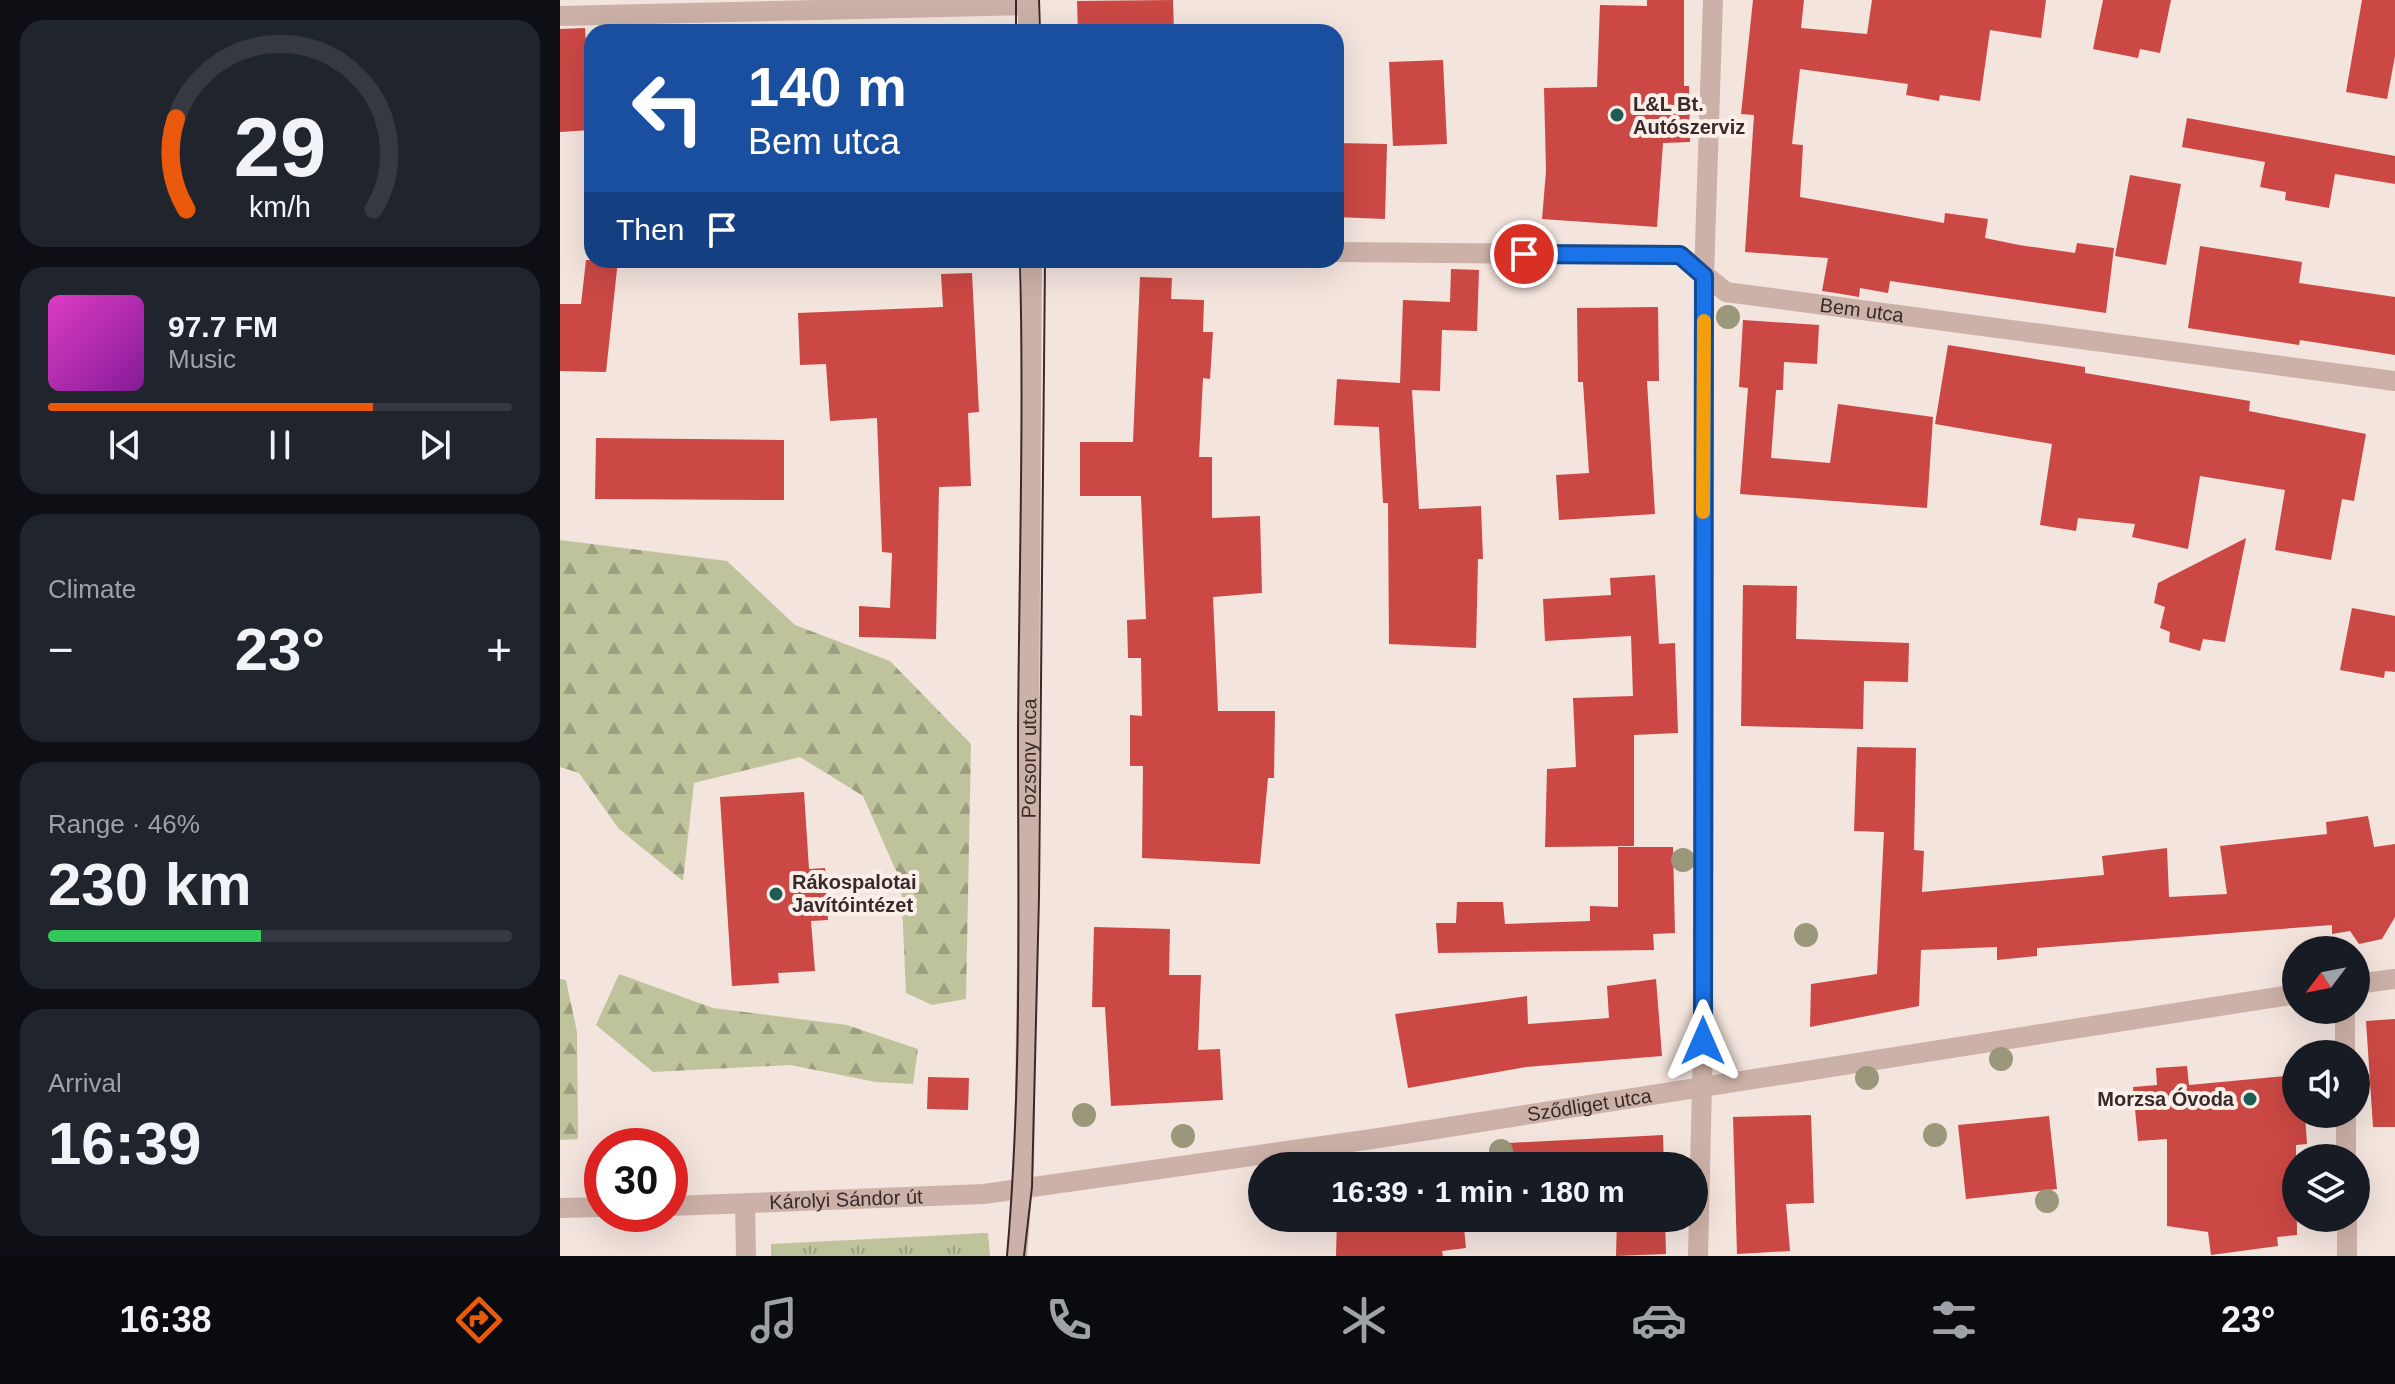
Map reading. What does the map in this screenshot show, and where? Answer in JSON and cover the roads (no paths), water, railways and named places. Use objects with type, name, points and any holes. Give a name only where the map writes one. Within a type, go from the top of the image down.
[{"type":"street","points":[[1698,1256],[1704,276],[1713,0]]},
{"type":"street","points":[[560,16],[1028,3],[1028,24]]},
{"type":"street","name":"Bem utca","points":[[1344,252],[1680,255],[1726,292],[2395,381]]},
{"type":"street","name":"Pozsony utca","points":[[1017,1256],[1023,1188],[1032,268]]},
{"type":"street","points":[[2370,982],[2395,979]]},
{"type":"street","name":"Sződliget utca","points":[[1023,1188],[1372,1139],[2282,996]]},
{"type":"street","name":"Károlyi Sándor út","points":[[688,1206],[984,1194],[1023,1188]]},
{"type":"street","points":[[745,1204],[746,1256]]},
{"type":"street","points":[[560,1208],[584,1207]]},
{"type":"street","points":[[2347,1232],[2347,1256]]},
{"type":"tram line","points":[[1016,0],[1016,24]]},
{"type":"tram line","points":[[1039,0],[1040,24]]},
{"type":"tram line","points":[[1007,1256],[1015,1127],[1018,997],[1020,268]]},
{"type":"tram line","points":[[1024,1256],[1032,1187],[1039,896],[1045,268]]},
{"type":"place","name":"L&L Bt. Autószerviz","points":[[1617,115]]},
{"type":"place","name":"Rákospalotai Javítóintézet","points":[[776,894]]},
{"type":"place","name":"Morzsa Óvoda","points":[[2250,1099]]}]
